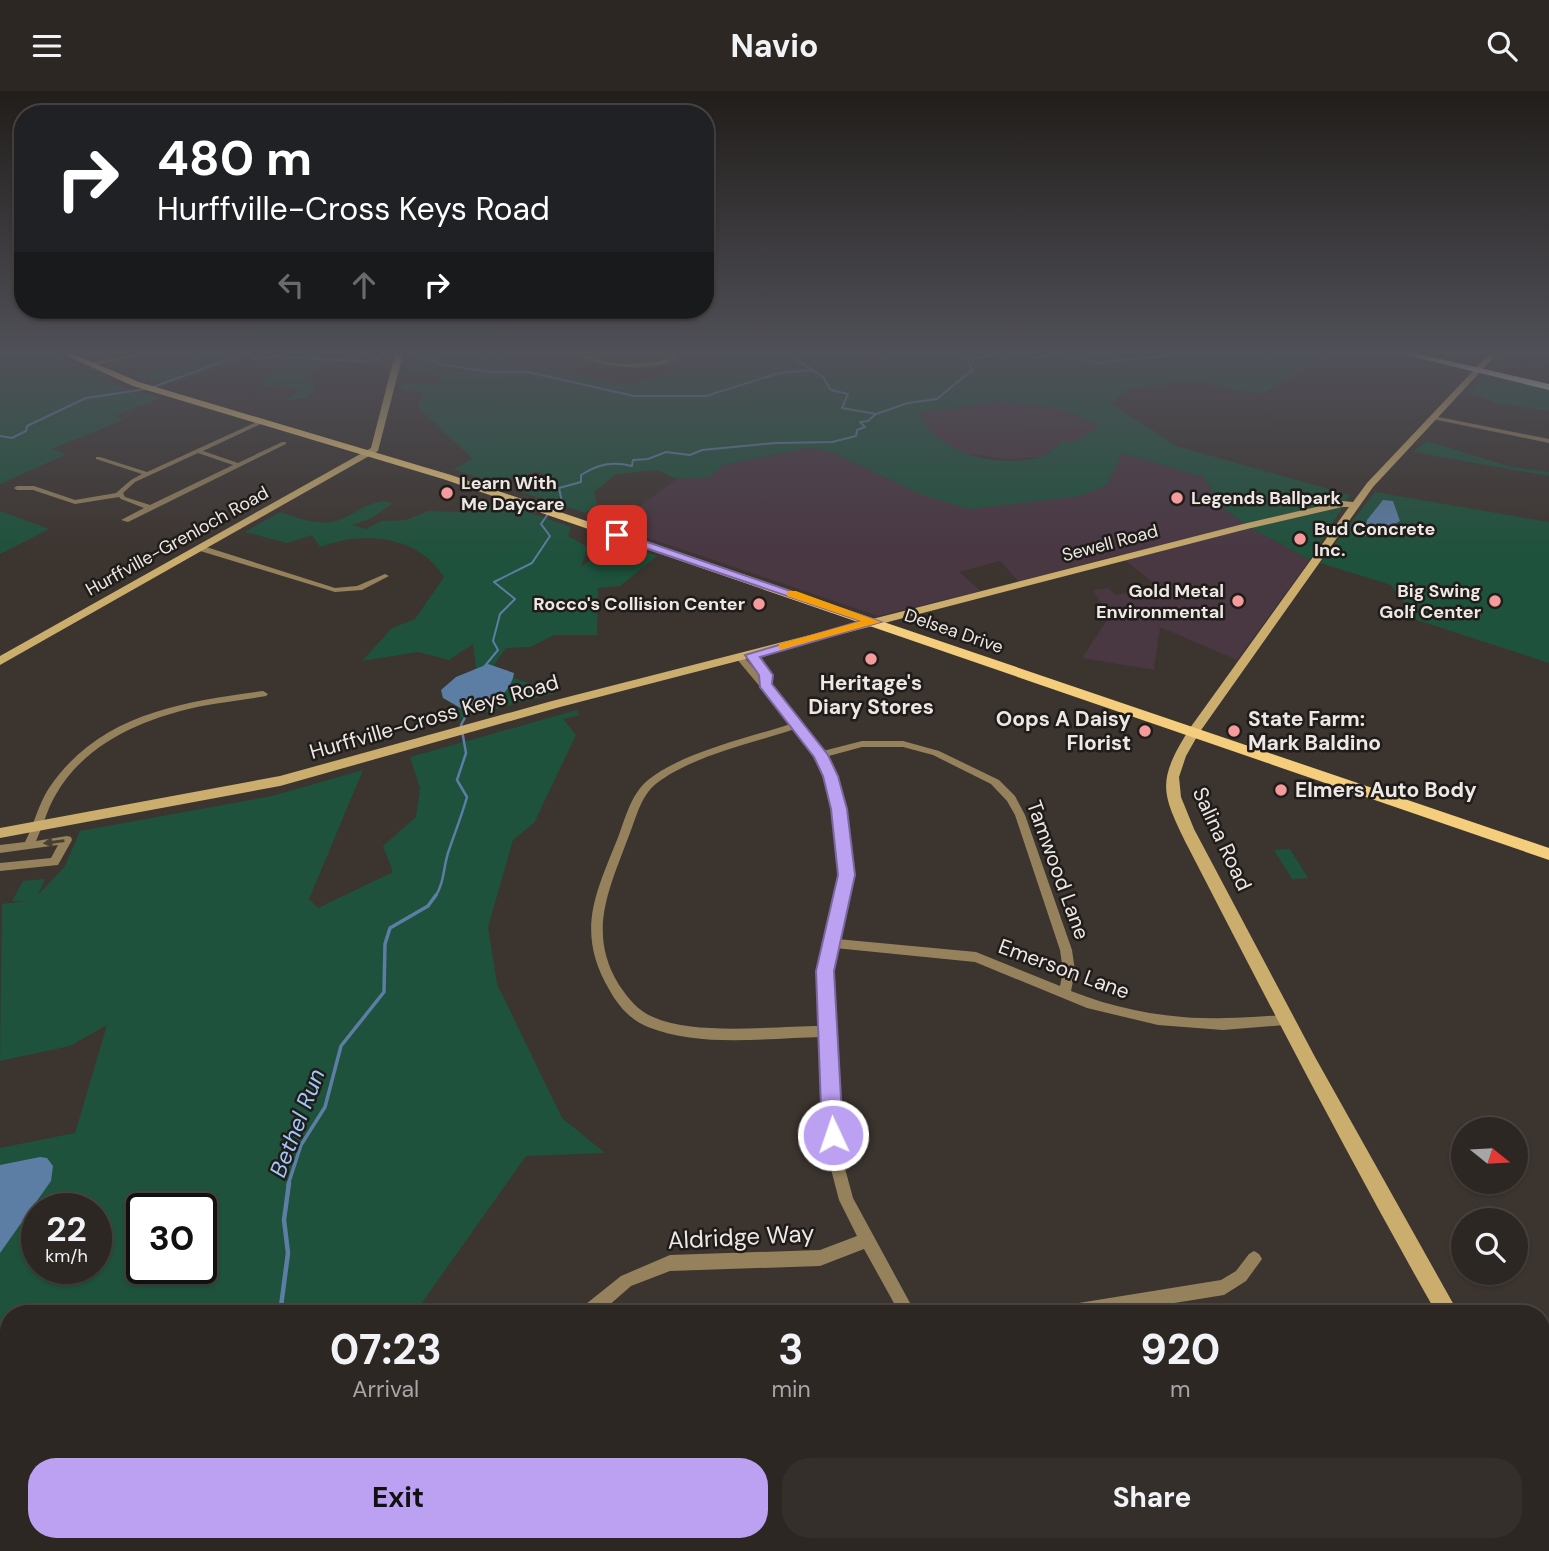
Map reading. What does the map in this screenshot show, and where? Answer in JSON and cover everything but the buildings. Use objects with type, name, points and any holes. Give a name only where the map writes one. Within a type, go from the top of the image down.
[{"type":"main road","name":"Delsea Drive","points":[[267,422],[371,452],[1549,854]]},
{"type":"main road","points":[[371,452],[378,446],[383,422]]},
{"type":"main road","name":"Salina Road","points":[[1430,422],[1355,505],[1194,731],[1175,766],[1173,792],[1205,863],[1285,1020],[1359,1159],[1444,1305]]},
{"type":"main road","name":"Hurffville-Grenloch Road","points":[[0,661],[371,452]]},
{"type":"main road","name":"Sewell Road","points":[[874,622],[1246,526],[1342,503],[1355,505]]},
{"type":"main road","name":"Hurffville-Cross Keys Road","points":[[0,833],[280,781],[874,622]]},
{"type":"street","points":[[119,495],[124,486],[147,474],[261,422]]},
{"type":"street","points":[[1455,422],[1549,441]]},
{"type":"street","points":[[125,520],[284,443]]},
{"type":"street","points":[[197,451],[239,465]]},
{"type":"street","points":[[98,458],[147,474]]},
{"type":"street","points":[[16,488],[32,488],[75,502],[119,495],[150,508]]},
{"type":"street","points":[[200,548],[335,590],[359,588],[385,576]]},
{"type":"street","points":[[746,656],[755,679],[765,684],[821,755],[835,791],[847,867],[845,887],[829,943],[825,971],[836,1166],[846,1200],[903,1305]]},
{"type":"street","points":[[17,865],[39,826],[50,794],[64,774],[98,744],[123,728],[174,708],[263,694]]},
{"type":"street","points":[[797,725],[679,766],[650,784],[637,803],[599,898],[594,929],[601,959],[619,996],[631,1009],[653,1024],[694,1032],[827,1031]]},
{"type":"street","name":"Tamwood Lane","points":[[821,755],[859,744],[903,744],[929,750],[971,768],[1002,788],[1020,815],[1066,950],[1069,971],[1064,994]]},
{"type":"street","points":[[0,849],[67,840],[54,862],[0,867]]},
{"type":"street","name":"Emerson Lane","points":[[829,943],[976,957],[1064,994],[1118,1012],[1171,1022],[1223,1024],[1285,1020]]},
{"type":"street","name":"Aldridge Way","points":[[597,1305],[619,1286],[660,1266],[688,1260],[820,1258],[867,1240]]},
{"type":"street","points":[[1115,1305],[1224,1287],[1241,1276],[1254,1259]]},
{"type":"shaded area","points":[[923,422],[1092,422],[1100,427],[1073,442],[1063,441],[1042,457],[1008,459],[962,453],[927,431]]},
{"type":"shaded area","points":[[807,448],[830,451],[923,495],[1107,485],[1122,453],[1204,477],[1222,507],[1249,527],[1310,560],[1237,660],[1160,627],[1154,670],[1082,658],[1109,617],[1093,590],[1108,588],[1116,595],[1156,585],[1118,555],[1019,582],[1000,561],[959,572],[981,591],[878,616],[613,526],[677,479],[709,477],[723,465]]},
{"type":"green space","points":[[0,422],[118,422],[52,449],[67,454],[0,484]]},
{"type":"green space","points":[[433,422],[925,422],[940,439],[954,448],[970,455],[1006,461],[1043,456],[1063,441],[1073,442],[1099,427],[1091,422],[1140,422],[1176,446],[1350,495],[1310,560],[1249,527],[1222,507],[1204,477],[1122,453],[1107,485],[1080,496],[969,509],[923,495],[830,451],[807,448],[723,465],[710,477],[677,479],[657,470],[616,474],[594,492],[597,505],[585,513],[521,492],[545,475],[538,471],[497,484],[453,469],[473,459]]},
{"type":"green space","points":[[1427,441],[1508,466],[1549,472],[1549,476],[1413,452]]},
{"type":"green space","points":[[1375,492],[1549,522],[1549,663],[1417,620],[1391,585],[1320,563]]},
{"type":"green space","points":[[384,501],[393,503],[372,518],[352,525],[366,529],[381,521],[406,520],[428,511],[464,512],[500,502],[571,527],[568,536],[588,547],[581,567],[616,542],[657,556],[620,586],[598,588],[597,635],[554,635],[530,647],[506,648],[494,665],[514,678],[556,693],[455,720],[460,708],[441,694],[476,668],[473,644],[449,660],[418,652],[362,661],[392,628],[415,619],[444,577],[433,563],[420,552],[388,540],[354,539],[320,547],[312,535],[287,543],[245,532],[280,512],[324,523],[339,520],[371,504]]},
{"type":"green space","points":[[0,511],[49,529],[0,554]]},
{"type":"green space","points":[[577,710],[579,715],[563,719],[576,735],[534,823],[513,840],[488,927],[497,984],[562,1118],[605,1153],[526,1156],[420,1305],[0,1305],[0,1148],[75,1133],[107,1025],[70,1046],[0,1061],[2,904],[27,901],[12,901],[23,881],[45,879],[38,895],[65,866],[80,831],[272,796],[363,770],[309,899],[318,908],[393,872],[383,846],[416,817],[420,788],[410,757]]},
{"type":"green space","points":[[1290,849],[1308,878],[1292,879],[1274,850]]},
{"type":"water","points":[[1383,500],[1393,501],[1400,521],[1391,526],[1370,527],[1370,532],[1375,536],[1364,536],[1367,520]]},
{"type":"water","points":[[488,664],[514,673],[509,687],[498,699],[469,713],[443,698],[441,690],[456,677]]},
{"type":"water","points":[[40,1157],[47,1158],[53,1166],[51,1181],[42,1193],[21,1193],[21,1223],[0,1253],[0,1165]]},
{"type":"waterway","points":[[0,436],[12,438],[26,431],[27,426],[35,422]]},
{"type":"waterway","name":"Bethel Run","points":[[554,510],[562,502],[559,488],[581,482],[581,475],[593,468],[612,464],[632,466],[633,460],[648,459],[666,452],[690,455],[702,450],[775,443],[832,442],[856,436],[857,430],[865,427],[860,422]]},
{"type":"waterway","name":"Bethel Run","points":[[484,667],[498,650],[493,641],[500,614],[515,599],[494,582],[532,563],[550,536],[541,524],[548,514]]},
{"type":"waterway","name":"Bethel Run","points":[[435,897],[441,886],[447,856],[467,797],[457,780],[466,753],[461,725],[468,712]]},
{"type":"waterway","name":"Bethel Run","points":[[288,1185],[301,1145],[325,1107],[341,1046],[384,992],[385,944],[390,928],[428,906],[436,895]]},
{"type":"waterway","name":"Bethel Run","points":[[281,1305],[288,1253],[284,1220],[289,1183]]},
{"type":"slow traffic","points":[[783,647],[874,622],[792,594]]},
{"type":"place","name":"Learn With Me Daycare","points":[[447,493]]},
{"type":"place","name":"Legends Ballpark","points":[[1177,498]]},
{"type":"place","name":"Bud Concrete Inc.","points":[[1300,539]]},
{"type":"place","name":"Gold Metal Environmental","points":[[1238,601]]},
{"type":"place","name":"Big Swing Golf Center","points":[[1495,601]]},
{"type":"place","name":"Rocco's Collision Center","points":[[759,604]]},
{"type":"place","name":"Heritage's Diary Stores","points":[[871,659]]},
{"type":"place","name":"Oops A Daisy Florist","points":[[1145,731]]},
{"type":"place","name":"State Farm: Mark Baldino","points":[[1234,731]]},
{"type":"place","name":"Elmers Auto Body","points":[[1281,790]]},
{"type":"route","points":[[617,535],[874,622],[752,655],[766,675],[765,684],[773,696],[821,755],[831,776],[839,809],[847,875],[827,951],[825,971],[833,1135]]}]
